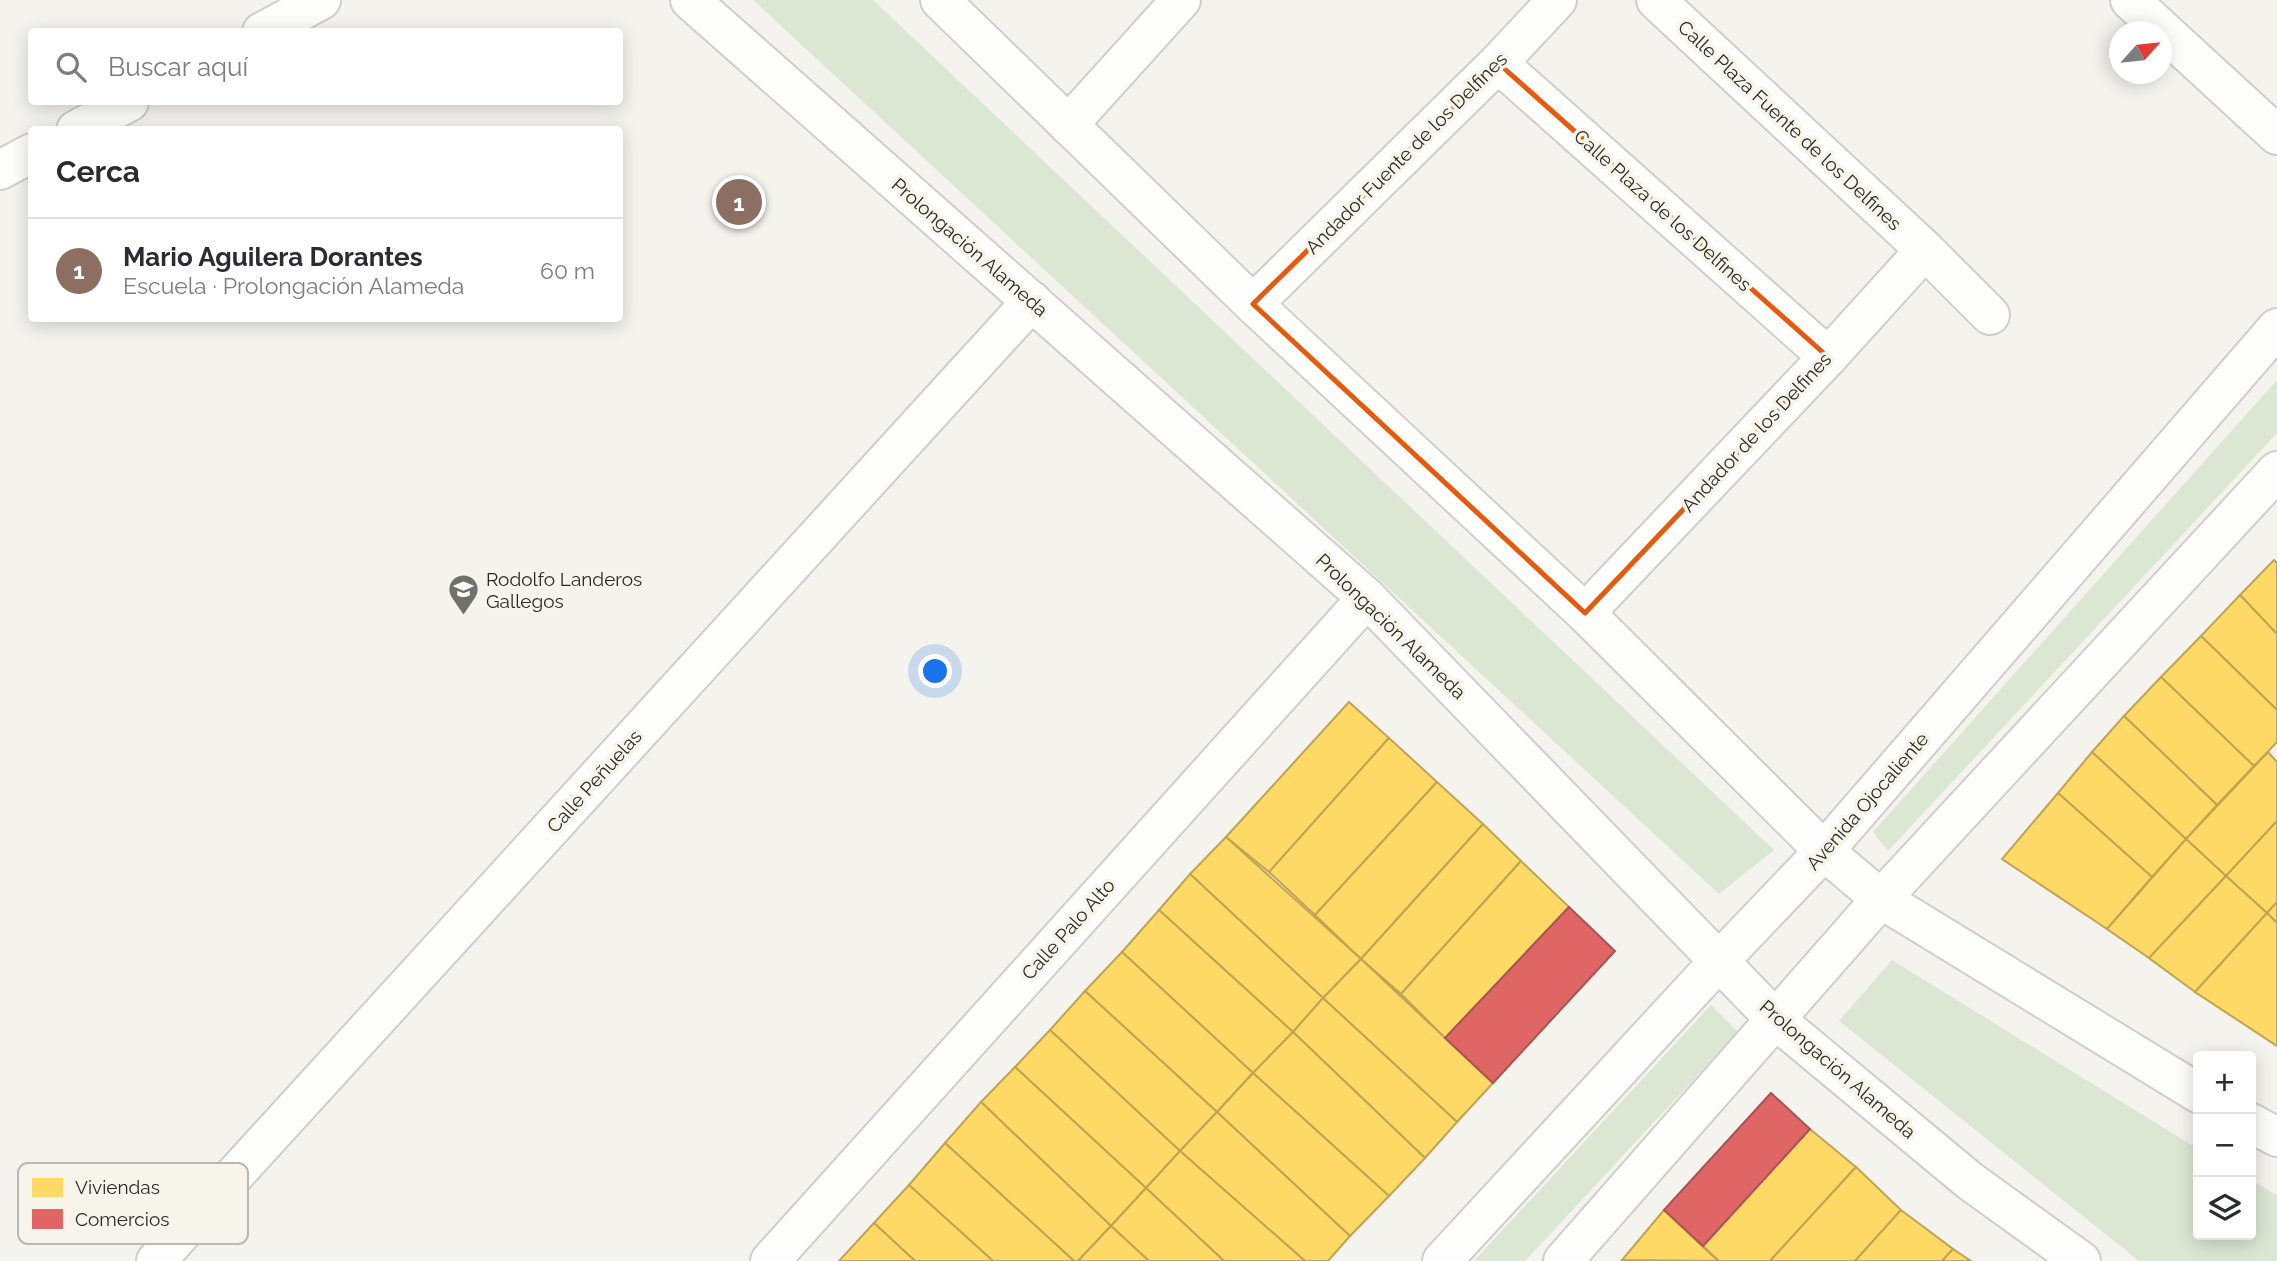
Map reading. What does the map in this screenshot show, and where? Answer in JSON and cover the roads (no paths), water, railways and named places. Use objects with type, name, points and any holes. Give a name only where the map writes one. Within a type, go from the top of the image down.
[{"type":"main road","points":[[269,28],[321,0]]},
{"type":"main road","name":"Prolongación Alameda","points":[[690,0],[1367,598],[1776,1020],[1970,1181],[2081,1261]]},
{"type":"main road","points":[[940,0],[1253,304],[1585,613],[1824,851],[1881,899],[2193,1090]]},
{"type":"main road","points":[[1068,125],[1181,0]]},
{"type":"main road","name":"Andador Fuente de los Delfines","points":[[1253,304],[1498,63],[1557,0]]},
{"type":"main road","name":"Calle Plaza Fuente de los Delfines","points":[[1656,0],[1925,250],[1990,315]]},
{"type":"main road","points":[[2130,0],[2277,135]]},
{"type":"main road","name":"Calle Plaza de los Delfines","points":[[1498,63],[1828,356]]},
{"type":"main road","points":[[84,126],[123,105]]},
{"type":"main road","points":[[0,170],[28,155]]},
{"type":"main road","name":"Andador de los Delfines","points":[[1585,613],[1925,250]]},
{"type":"main road","name":"Calle Peñuelas","points":[[245,1163],[1032,301]]},
{"type":"main road","name":"Avenida Ojocaliente","points":[[1441,1261],[1824,851],[2277,328]]},
{"type":"main road","points":[[1563,1261],[1881,899],[2277,471]]},
{"type":"main road","name":"Calle Palo Alto","points":[[770,1261],[1367,598]]},
{"type":"main road","points":[[2256,1125],[2277,1138]]},
{"type":"main road","name":"Calle Peñuelas","points":[[156,1261],[172,1244]]},
{"type":"place","name":"Mario Aguilera Dorantes","points":[[739,202]]},
{"type":"place","name":"Rodolfo Landeros Gallegos","points":[[463,617]]}]
